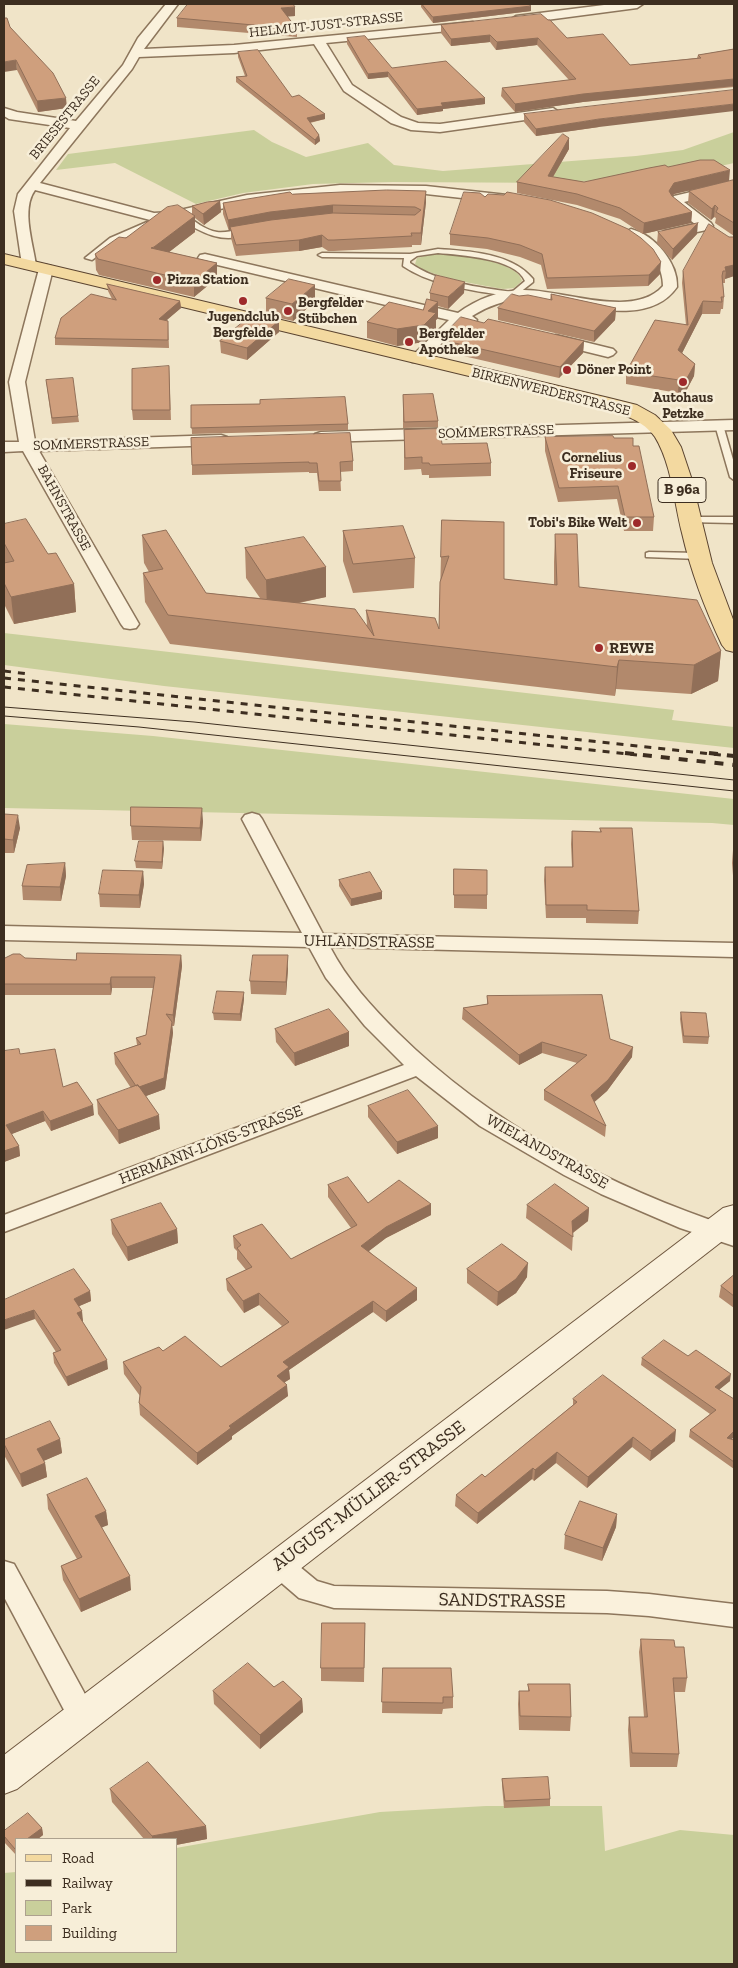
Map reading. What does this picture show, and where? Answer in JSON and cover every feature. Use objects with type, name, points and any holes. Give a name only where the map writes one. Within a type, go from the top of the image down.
[{"type":"main road","name":"BIRKENWERDERSTRASSE","points":[[4,259],[621,408],[644,417],[658,427]]},
{"type":"main road","name":"B 96a","points":[[658,427],[667,438],[672,451],[699,556],[714,600],[733,641]]},
{"type":"main road","name":"AUGUST-MÜLLER-STRASSE","points":[[4,1777],[279,1565],[728,1228]]},
{"type":"street","name":"BRIESESTRASSE","points":[[37,267],[21,211],[23,200],[31,185],[80,125],[172,4]]},
{"type":"street","points":[[502,22],[638,4]]},
{"type":"street","name":"HELMUT-JUST-STRASSE","points":[[136,53],[172,54],[319,42],[483,24]]},
{"type":"street","points":[[319,42],[341,80],[348,88],[406,125],[440,128],[564,111]]},
{"type":"street","points":[[4,112],[14,116],[80,125]]},
{"type":"street","points":[[31,185],[144,216],[173,215],[247,199],[340,189],[443,191],[532,202]]},
{"type":"street","points":[[642,240],[710,228],[677,203],[679,199],[730,190]]},
{"type":"street","points":[[417,359],[460,318],[482,304],[514,296],[543,296],[614,306],[637,305],[657,299],[669,290],[671,284],[670,277],[661,260],[642,240],[618,227]]},
{"type":"street","points":[[205,258],[486,324]]},
{"type":"street","name":"BAHNSTRASSE","points":[[37,267],[17,382],[28,446],[130,624]]},
{"type":"street","points":[[542,337],[608,352]]},
{"type":"street","name":"SOMMERSTRASSE","points":[[306,438],[658,427],[725,429]]},
{"type":"street","name":"SOMMERSTRASSE","points":[[4,447],[236,440]]},
{"type":"street","name":"WIELANDSTRASSE","points":[[252,819],[333,973],[373,1021],[419,1067],[481,1114],[526,1144],[609,1188],[728,1228]]},
{"type":"street","name":"UHLANDSTRASSE","points":[[4,933],[734,950]]},
{"type":"street","name":"HERMANN-LÖNS-STRASSE","points":[[4,1224],[419,1067]]},
{"type":"street","name":"SANDSTRASSE","points":[[279,1565],[309,1590],[334,1596],[607,1602],[658,1606],[734,1616]]},
{"type":"street","points":[[4,1573],[82,1716]]},
{"type":"lane","points":[[89,258],[113,240],[173,215],[214,236],[228,236],[250,231]]},
{"type":"lane","points":[[322,255],[410,256],[424,252],[448,252],[483,257],[509,264],[522,271],[529,279],[528,283],[514,296],[417,272],[406,264],[406,260],[410,256]]},
{"type":"lane","points":[[725,429],[734,476]]},
{"type":"lane","points":[[689,520],[734,520]]},
{"type":"lane","points":[[649,555],[699,556]]},
{"type":"green space","points":[[254,130],[272,142],[306,157],[368,143],[394,165],[443,171],[636,156],[683,150],[734,132],[734,163],[707,169],[569,183],[393,182],[313,184],[243,193],[196,204],[115,163],[56,170],[68,154]]},
{"type":"green space","points":[[434,254],[469,257],[497,263],[518,274],[522,281],[514,288],[503,289],[431,273],[415,264],[417,258]]},
{"type":"green space","points":[[4,633],[674,710],[672,720],[734,727],[734,748],[164,686],[4,665]]},
{"type":"green space","points":[[4,724],[153,736],[734,799],[734,825],[4,808]]},
{"type":"green space","points":[[486,1806],[602,1806],[605,1851],[680,1830],[734,1835],[734,1964],[4,1964],[4,1873],[15,1872],[15,1953],[178,1953],[178,1848],[380,1812]]},
{"type":"building","points":[[188,4],[293,4],[295,7],[281,8],[297,29],[177,18]]},
{"type":"building","points":[[422,4],[528,4],[531,6],[433,17]]},
{"type":"building","points":[[541,14],[550,20],[567,38],[603,34],[630,65],[701,58],[698,55],[734,49],[734,79],[583,94],[515,104],[502,88],[576,79],[538,38],[497,42],[490,35],[451,39],[441,25]]},
{"type":"building","points":[[4,18],[7,18],[10,27],[53,73],[66,98],[37,101],[16,60],[4,62]]},
{"type":"building","points":[[365,36],[392,68],[446,61],[485,98],[441,103],[443,106],[417,109],[388,72],[368,74],[347,38]]},
{"type":"building","points":[[258,50],[292,97],[299,95],[325,114],[307,118],[319,135],[315,140],[236,77],[247,76],[238,52]]},
{"type":"building","points":[[734,90],[734,104],[599,119],[536,129],[524,114]]},
{"type":"building","points":[[563,134],[569,138],[548,176],[584,182],[649,168],[665,165],[668,167],[700,160],[714,160],[730,170],[674,183],[669,191],[672,196],[692,212],[644,223],[620,208],[577,194],[517,182]]},
{"type":"building","points":[[734,180],[734,223],[716,212],[718,208],[715,205],[712,209],[689,191]]},
{"type":"building","points":[[387,190],[426,191],[421,233],[411,233],[412,236],[334,240],[328,240],[322,235],[299,240],[236,245],[230,227],[333,213],[415,215],[421,210],[415,207],[333,205],[270,212],[228,220],[223,203],[290,192],[292,194]]},
{"type":"building","points":[[464,192],[480,193],[485,197],[488,194],[504,195],[507,192],[550,200],[592,213],[628,229],[641,238],[653,249],[661,262],[649,275],[547,278],[542,254],[520,245],[488,238],[450,234]]},
{"type":"building","points":[[220,201],[203,214],[192,206],[207,202]]},
{"type":"building","points":[[178,205],[195,216],[151,248],[217,263],[194,282],[98,259],[95,254],[119,237],[126,238],[167,207]]},
{"type":"building","points":[[698,223],[673,249],[658,232]]},
{"type":"building","points":[[709,224],[729,237],[734,237],[734,265],[725,267],[726,271],[723,271],[724,297],[721,297],[722,302],[703,301],[678,350],[695,364],[687,378],[679,380],[626,372],[655,320],[688,325],[683,271]]},
{"type":"building","points":[[436,275],[465,282],[448,297],[430,293]]},
{"type":"building","points":[[289,279],[315,285],[292,304],[266,298]]},
{"type":"building","points":[[107,284],[180,301],[159,319],[168,321],[168,340],[55,338],[61,318],[91,294],[116,300]]},
{"type":"building","points":[[512,294],[552,300],[551,294],[616,308],[594,331],[498,308]]},
{"type":"building","points":[[427,299],[438,302],[428,311],[436,313],[424,325],[397,329],[367,322],[389,302],[423,310]]},
{"type":"building","points":[[253,314],[279,321],[247,348],[220,341]]},
{"type":"building","points":[[461,317],[484,323],[488,319],[584,341],[560,367],[446,341],[451,327]]},
{"type":"building","points":[[169,366],[170,410],[132,410],[132,369]]},
{"type":"building","points":[[73,378],[78,416],[52,418],[46,380]]},
{"type":"building","points":[[433,394],[438,421],[404,422],[403,395]]},
{"type":"building","points":[[345,397],[348,424],[191,428],[191,405],[260,404],[260,400]]},
{"type":"building","points":[[440,429],[442,444],[487,443],[491,463],[430,465],[429,463],[422,463],[422,457],[405,458],[404,430]]},
{"type":"building","points":[[350,433],[353,461],[340,462],[341,481],[319,481],[317,463],[309,462],[192,465],[191,438]]},
{"type":"building","points":[[613,436],[614,438],[633,438],[633,446],[639,446],[654,517],[625,517],[618,486],[559,488],[545,437]]},
{"type":"building","points":[[26,519],[48,554],[56,553],[74,584],[11,597],[4,583],[4,563],[14,561],[4,543],[4,524]]},
{"type":"building","points":[[442,520],[504,522],[504,579],[557,585],[555,534],[577,534],[579,587],[697,600],[721,651],[694,665],[619,660],[617,667],[168,615],[143,573],[163,569],[142,535],[166,530],[206,593],[355,609],[374,636],[366,610],[435,618],[439,629],[440,582],[449,556],[441,557]]},
{"type":"building","points":[[403,526],[415,558],[353,564],[343,531]]},
{"type":"building","points":[[304,537],[326,567],[266,580],[245,548]]},
{"type":"building","points":[[131,807],[202,808],[200,828],[131,826]]},
{"type":"building","points":[[4,814],[18,815],[13,840],[4,839]]},
{"type":"building","points":[[600,828],[632,828],[639,911],[587,910],[587,905],[546,905],[545,867],[573,867],[572,831],[601,832]]},
{"type":"building","points":[[139,841],[163,841],[162,862],[135,861]]},
{"type":"building","points":[[65,863],[60,887],[22,886],[27,865]]},
{"type":"building","points":[[454,869],[487,870],[487,895],[454,895]]},
{"type":"building","points":[[103,870],[143,871],[139,895],[99,894]]},
{"type":"building","points":[[370,872],[382,892],[351,899],[339,880]]},
{"type":"building","points":[[77,953],[181,955],[173,1015],[166,1014],[172,1022],[164,1078],[139,1087],[138,1085],[136,1086],[114,1053],[141,1044],[136,1038],[146,1035],[155,977],[111,977],[110,984],[4,984],[4,958],[13,954],[20,954],[25,958],[76,960]]},
{"type":"building","points":[[253,955],[288,955],[286,982],[250,981]]},
{"type":"building","points":[[217,991],[244,992],[240,1014],[213,1013]]},
{"type":"building","points":[[602,995],[610,1039],[633,1047],[608,1080],[591,1095],[606,1126],[544,1090],[587,1055],[542,1042],[519,1055],[463,1008],[488,1004],[487,996]]},
{"type":"building","points":[[329,1009],[349,1032],[294,1053],[275,1029]]},
{"type":"building","points":[[681,1012],[706,1013],[709,1037],[684,1036]]},
{"type":"building","points":[[19,1049],[20,1054],[55,1049],[63,1087],[77,1082],[93,1105],[50,1121],[43,1111],[6,1125],[19,1146],[4,1151],[4,1051]]},
{"type":"building","points":[[138,1085],[159,1115],[118,1130],[97,1100]]},
{"type":"building","points":[[408,1090],[438,1126],[397,1142],[368,1106]]},
{"type":"building","points":[[348,1177],[368,1203],[399,1180],[431,1204],[386,1227],[361,1246],[417,1288],[386,1311],[373,1301],[283,1362],[289,1367],[277,1376],[287,1385],[229,1426],[231,1428],[197,1453],[139,1403],[141,1387],[123,1362],[159,1347],[163,1351],[185,1336],[221,1367],[289,1322],[259,1293],[243,1301],[226,1279],[252,1267],[237,1248],[241,1245],[233,1236],[262,1224],[291,1259],[357,1225],[328,1185]]},
{"type":"building","points":[[555,1184],[589,1208],[572,1221],[573,1237],[527,1205]]},
{"type":"building","points":[[161,1203],[177,1229],[127,1247],[111,1220]]},
{"type":"building","points":[[502,1244],[528,1263],[516,1279],[498,1292],[467,1269]]},
{"type":"building","points":[[74,1269],[90,1291],[74,1299],[82,1311],[77,1313],[107,1360],[66,1377],[53,1353],[61,1350],[34,1310],[4,1320],[4,1300]]},
{"type":"building","points":[[734,1275],[734,1296],[721,1286]]},
{"type":"building","points":[[664,1340],[688,1356],[696,1350],[731,1374],[715,1387],[734,1399],[734,1431],[727,1438],[734,1440],[734,1462],[690,1430],[716,1410],[642,1358]]},
{"type":"building","points":[[603,1375],[676,1430],[651,1451],[633,1437],[588,1477],[557,1452],[535,1470],[533,1468],[478,1513],[456,1495],[482,1474],[485,1477],[577,1402],[573,1399]]},
{"type":"building","points":[[50,1421],[60,1439],[37,1449],[45,1463],[20,1474],[4,1444],[4,1440]]},
{"type":"building","points":[[87,1478],[106,1511],[95,1516],[130,1576],[79,1599],[61,1566],[82,1557],[47,1495]]},
{"type":"building","points":[[580,1501],[617,1514],[603,1548],[565,1535]]},
{"type":"building","points":[[322,1623],[365,1623],[364,1668],[321,1668]]},
{"type":"building","points":[[641,1639],[674,1640],[675,1647],[684,1647],[687,1678],[673,1678],[679,1754],[632,1753],[629,1717],[647,1717]]},
{"type":"building","points":[[248,1663],[274,1687],[283,1681],[302,1699],[260,1735],[213,1691]]},
{"type":"building","points":[[383,1668],[451,1668],[453,1697],[443,1697],[443,1703],[382,1702]]},
{"type":"building","points":[[528,1684],[570,1684],[571,1717],[520,1716],[519,1691],[529,1691]]},
{"type":"building","points":[[148,1762],[206,1826],[152,1836],[110,1789]]},
{"type":"building","points":[[548,1777],[550,1799],[505,1801],[502,1779]]},
{"type":"building","points":[[28,1813],[42,1828],[28,1838],[15,1838],[15,1849],[4,1836],[4,1831]]},
{"type":"tram line","points":[[4,707],[194,722],[734,780]]},
{"type":"tram line","points":[[4,716],[139,727],[734,791]]},
{"type":"railway","points":[[4,671],[28,674]]},
{"type":"railway","points":[[4,678],[721,755]]},
{"type":"railway","points":[[4,687],[637,755]]},
{"type":"railway","points":[[625,753],[734,765]]},
{"type":"railway","points":[[709,753],[734,756]]},
{"type":"place","name":"Pizza Station","points":[[157,280]]},
{"type":"place","name":"Jugendclub Bergfelde","points":[[243,301]]},
{"type":"place","name":"Bergfelder Stübchen","points":[[288,311]]},
{"type":"place","name":"Bergfelder Apotheke","points":[[409,342]]},
{"type":"place","name":"Döner Point","points":[[567,370]]},
{"type":"place","name":"Autohaus Petzke","points":[[683,382]]},
{"type":"place","name":"Cornelius Friseure","points":[[632,466]]},
{"type":"place","name":"Tobi's Bike Welt","points":[[637,523]]},
{"type":"place","name":"REWE","points":[[599,648]]}]
